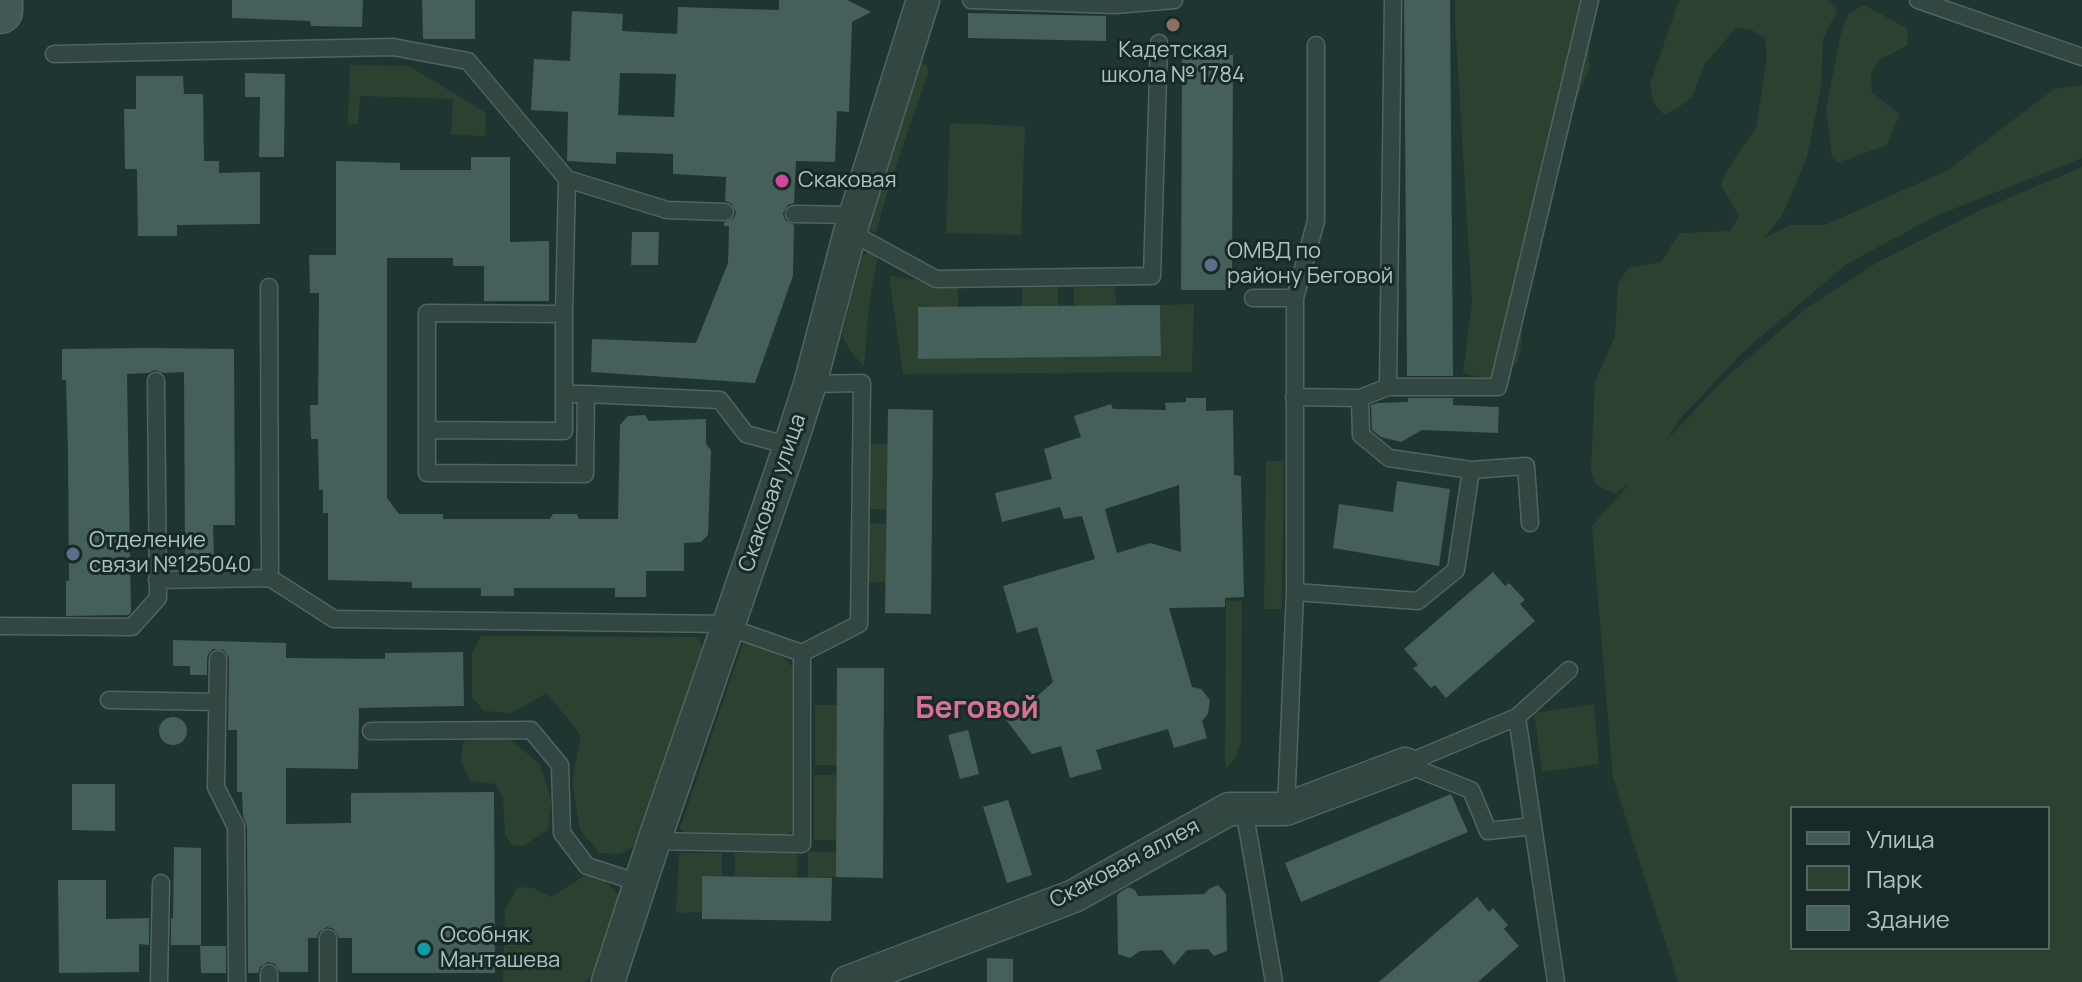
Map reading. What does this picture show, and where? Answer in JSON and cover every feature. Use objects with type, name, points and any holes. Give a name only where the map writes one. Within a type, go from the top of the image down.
[{"type":"main road","points":[[0,0],[0,11]]},
{"type":"street","name":"Скаковая улица","points":[[608,982],[810,384],[853,224],[923,0]]},
{"type":"street","name":"Скаковая аллея","points":[[848,982],[1074,896],[1229,809],[1286,809],[1405,764]]},
{"type":"lane","points":[[971,0],[1115,3],[1174,0]]},
{"type":"lane","points":[[1388,387],[1393,0]]},
{"type":"lane","points":[[1294,397],[1360,398],[1388,387],[1498,387],[1590,0]]},
{"type":"lane","points":[[1918,0],[2082,57]]},
{"type":"lane","points":[[794,214],[853,224],[936,279],[1152,276],[1159,43]]},
{"type":"lane","points":[[1286,809],[1295,592],[1295,298],[1316,221],[1316,45]]},
{"type":"lane","points":[[54,54],[393,47],[468,61],[567,179],[667,210],[725,212]]},
{"type":"lane","points":[[427,430],[564,431],[567,179]]},
{"type":"lane","points":[[269,287],[270,578]]},
{"type":"lane","points":[[1253,298],[1295,298]]},
{"type":"lane","points":[[564,314],[427,313],[427,473],[585,474],[586,394]]},
{"type":"lane","points":[[0,626],[132,627],[158,598],[156,381]]},
{"type":"lane","points":[[157,580],[270,578],[334,619],[728,624],[802,653],[859,624],[862,383],[810,384]]},
{"type":"lane","points":[[564,394],[720,400],[746,434],[790,446]]},
{"type":"lane","points":[[1360,398],[1361,435],[1389,458],[1471,470],[1526,466],[1530,523]]},
{"type":"lane","points":[[1295,592],[1418,601],[1456,570],[1471,470]]},
{"type":"lane","points":[[654,841],[802,844],[802,653]]},
{"type":"lane","points":[[218,659],[216,787],[236,827],[237,982]]},
{"type":"lane","points":[[1405,764],[1517,717],[1569,670]]},
{"type":"lane","points":[[109,700],[217,702]]},
{"type":"lane","points":[[1517,717],[1556,982]]},
{"type":"lane","points":[[371,731],[531,730],[560,765],[562,833],[587,866],[640,883]]},
{"type":"lane","points":[[1405,764],[1471,790],[1488,831],[1533,826]]},
{"type":"lane","points":[[1244,809],[1274,982]]},
{"type":"lane","points":[[159,982],[161,883]]},
{"type":"lane","points":[[328,938],[328,982]]},
{"type":"green space","points":[[1455,0],[1588,0],[1589,69],[1554,156],[1528,243],[1521,347],[1517,363],[1487,379],[1463,373],[1472,303]]},
{"type":"green space","points":[[1679,0],[1827,0],[1837,10],[1823,40],[1821,88],[1807,157],[1782,216],[1764,238],[1791,225],[1825,225],[1946,171],[2054,89],[2082,85],[2082,158],[1936,216],[1847,264],[1745,350],[1678,421],[1666,441],[1723,380],[1808,307],[1878,262],[1985,208],[2082,167],[2082,982],[1678,982],[1613,778],[1592,526],[1630,483],[1615,494],[1596,485],[1591,470],[1595,382],[1615,336],[1618,283],[1628,268],[1661,262],[1679,233],[1730,231],[1739,216],[1721,185],[1727,170],[1756,128],[1767,57],[1765,39],[1752,30],[1736,28],[1704,65],[1692,97],[1664,115],[1653,102],[1650,84]]},
{"type":"green space","points":[[1864,5],[1907,28],[1908,45],[1879,60],[1871,75],[1872,93],[1900,114],[1887,145],[1837,163],[1832,157],[1826,108],[1842,28],[1849,13]]},
{"type":"green space","points":[[921,63],[927,65],[928,73],[876,232],[872,232],[867,229]]},
{"type":"green space","points":[[350,65],[409,66],[486,113],[485,136],[451,135],[453,99],[360,96],[358,124],[348,124]]},
{"type":"green space","points":[[950,123],[1025,126],[1021,235],[946,233]]},
{"type":"green space","points":[[868,252],[878,255],[869,305],[864,366],[850,351],[842,335],[862,256]]},
{"type":"green space","points":[[889,276],[951,285],[958,291],[958,307],[919,359],[1161,356],[1160,305],[1194,304],[1192,372],[903,374]]},
{"type":"green space","points":[[1022,287],[1058,287],[1058,306],[1022,306]]},
{"type":"green space","points":[[1074,287],[1115,287],[1116,305],[1074,306]]},
{"type":"green space","points":[[870,444],[888,444],[887,509],[869,509]]},
{"type":"green space","points":[[1266,461],[1284,461],[1282,609],[1264,609]]},
{"type":"green space","points":[[869,523],[887,524],[886,582],[868,582]]},
{"type":"green space","points":[[1226,600],[1242,601],[1241,741],[1236,757],[1225,768]]},
{"type":"green space","points":[[481,636],[696,637],[704,647],[639,844],[620,854],[599,853],[580,830],[572,781],[581,736],[547,693],[511,713],[484,711],[472,697],[472,653]]},
{"type":"green space","points":[[744,640],[783,657],[794,671],[794,830],[785,836],[685,834],[680,828]]},
{"type":"green space","points":[[1594,704],[1599,764],[1542,772],[1534,713]]},
{"type":"green space","points":[[815,705],[837,705],[837,765],[815,765]]},
{"type":"green space","points":[[473,734],[503,734],[540,764],[551,800],[548,830],[523,846],[512,845],[505,834],[503,798],[495,784],[470,781],[461,761],[463,743]]},
{"type":"green space","points":[[814,775],[836,775],[836,840],[814,840]]},
{"type":"green space","points":[[808,851],[836,852],[836,877],[808,878]]},
{"type":"green space","points":[[797,852],[797,877],[735,876],[735,853]]},
{"type":"green space","points":[[679,853],[722,853],[722,876],[702,877],[702,912],[676,913]]},
{"type":"green space","points":[[584,876],[604,880],[621,898],[597,972],[584,982],[503,982],[505,909],[518,887],[533,888],[551,897]]},
{"type":"building","points":[[232,0],[363,0],[362,27],[311,26],[310,21],[232,18]]},
{"type":"building","points":[[422,0],[475,0],[475,39],[423,39]]},
{"type":"building","points":[[779,0],[847,0],[871,12],[852,22],[849,112],[837,111],[835,162],[796,161],[794,203],[788,205],[783,213],[785,220],[794,225],[793,276],[755,383],[591,372],[592,339],[696,343],[728,263],[729,226],[724,226],[724,223],[734,218],[736,212],[731,203],[725,201],[726,177],[673,174],[673,154],[616,152],[616,164],[567,161],[568,112],[531,110],[534,59],[570,61],[572,11],[623,14],[622,31],[677,34],[678,7],[779,10]],"holes":[[[620,73],[676,74],[674,117],[618,115]]]},
{"type":"building","points":[[1404,0],[1450,0],[1453,376],[1407,376]]},
{"type":"building","points":[[968,13],[1106,16],[1106,41],[968,38]]},
{"type":"building","points":[[1182,55],[1233,55],[1232,290],[1181,290]]},
{"type":"building","points":[[245,73],[285,74],[284,157],[259,157],[260,97],[245,97]]},
{"type":"building","points":[[136,76],[183,76],[184,94],[203,94],[204,161],[219,161],[219,173],[260,172],[260,224],[177,225],[177,236],[138,236],[137,169],[125,169],[124,109],[136,109]]},
{"type":"building","points":[[471,157],[510,157],[510,242],[549,241],[549,301],[484,301],[484,266],[453,266],[453,258],[387,258],[387,498],[399,514],[443,514],[443,519],[550,519],[553,514],[577,514],[579,519],[618,519],[620,425],[628,416],[645,415],[649,421],[706,419],[706,444],[711,450],[708,535],[701,542],[684,543],[684,571],[646,571],[646,597],[615,597],[615,588],[514,588],[514,596],[481,596],[481,588],[412,588],[412,582],[328,580],[328,513],[323,513],[323,490],[319,490],[318,439],[311,439],[310,405],[318,405],[319,293],[310,293],[309,255],[336,255],[336,161],[400,163],[400,170],[471,170]]},
{"type":"building","points":[[632,232],[659,232],[658,265],[631,265]]},
{"type":"building","points":[[1160,305],[1161,356],[918,359],[918,307]]},
{"type":"building","points":[[62,349],[234,349],[235,525],[213,525],[214,557],[185,558],[184,372],[163,373],[155,370],[127,374],[131,612],[128,615],[66,616],[66,581],[69,581],[68,455]]},
{"type":"building","points":[[1186,398],[1206,398],[1206,411],[1233,410],[1234,475],[1241,476],[1244,597],[1225,598],[1225,607],[1169,608],[1192,687],[1201,689],[1210,700],[1208,714],[1202,721],[1207,738],[1174,748],[1168,729],[1096,750],[1102,769],[1070,778],[1061,746],[1032,754],[1000,712],[1024,708],[1053,682],[1037,627],[1017,633],[1003,586],[1095,559],[1082,516],[1064,519],[1060,507],[1002,522],[995,493],[1052,479],[1044,449],[1081,437],[1074,416],[1111,404],[1113,409],[1166,410],[1165,403],[1186,402]],"holes":[[[1179,485],[1181,552],[1150,543],[1117,553],[1105,509]]]},
{"type":"building","points":[[1408,398],[1453,398],[1453,405],[1499,407],[1498,433],[1422,430],[1401,442],[1381,437],[1372,430],[1371,405],[1408,402]]},
{"type":"building","points":[[888,409],[933,410],[931,614],[885,613]]},
{"type":"building","points":[[1397,481],[1450,489],[1439,566],[1333,548],[1339,504],[1393,512]]},
{"type":"building","points":[[1493,572],[1505,586],[1509,583],[1525,600],[1520,604],[1535,621],[1446,698],[1435,685],[1431,688],[1413,668],[1418,665],[1404,649]]},
{"type":"building","points":[[173,640],[286,643],[286,658],[385,659],[385,653],[463,652],[464,706],[359,708],[358,769],[286,768],[286,824],[351,823],[351,793],[494,792],[495,973],[352,973],[352,938],[339,938],[334,929],[327,927],[319,932],[317,938],[308,938],[308,972],[280,972],[275,964],[268,962],[260,967],[258,973],[248,973],[247,827],[243,816],[242,792],[237,792],[237,730],[228,730],[229,658],[224,650],[213,649],[207,658],[207,675],[190,675],[190,666],[173,666]]},
{"type":"building","points":[[837,668],[884,668],[883,878],[836,877]]},
{"type":"building","points":[[173,717],[183,721],[187,731],[183,741],[173,745],[163,741],[159,731],[163,721]]},
{"type":"building","points":[[968,730],[979,774],[960,779],[948,735]]},
{"type":"building","points":[[72,784],[115,784],[115,831],[72,830]]},
{"type":"building","points":[[1451,794],[1468,832],[1301,902],[1285,863]]},
{"type":"building","points":[[1008,800],[1032,875],[1007,883],[983,807]]},
{"type":"building","points":[[174,847],[201,848],[201,945],[171,945]]},
{"type":"building","points":[[702,876],[832,878],[831,921],[702,919]]},
{"type":"building","points":[[58,880],[106,880],[106,919],[149,918],[149,945],[139,944],[139,972],[59,973]]},
{"type":"building","points":[[1218,885],[1226,894],[1227,951],[1214,956],[1208,949],[1187,950],[1174,965],[1162,950],[1140,951],[1130,958],[1118,954],[1119,893],[1128,887],[1135,890],[1138,896],[1204,894]]},
{"type":"building","points":[[1477,897],[1489,912],[1493,908],[1508,925],[1504,929],[1519,946],[1478,982],[1379,982]]},
{"type":"building","points":[[200,946],[226,946],[226,973],[201,973]]},
{"type":"building","points":[[987,958],[1013,959],[1013,982],[987,982]]},
{"type":"place","name":"Кадетская школа № 1784","points":[[1173,25]]},
{"type":"place","name":"Скаковая","points":[[782,181]]},
{"type":"place","name":"ОМВД по району Беговой","points":[[1211,265]]},
{"type":"place","name":"Отделение связи №125040","points":[[73,554]]},
{"type":"place","name":"Особняк Манташева","points":[[424,949]]},
{"type":"district","name":"Беговой","points":[[977,710]]}]
